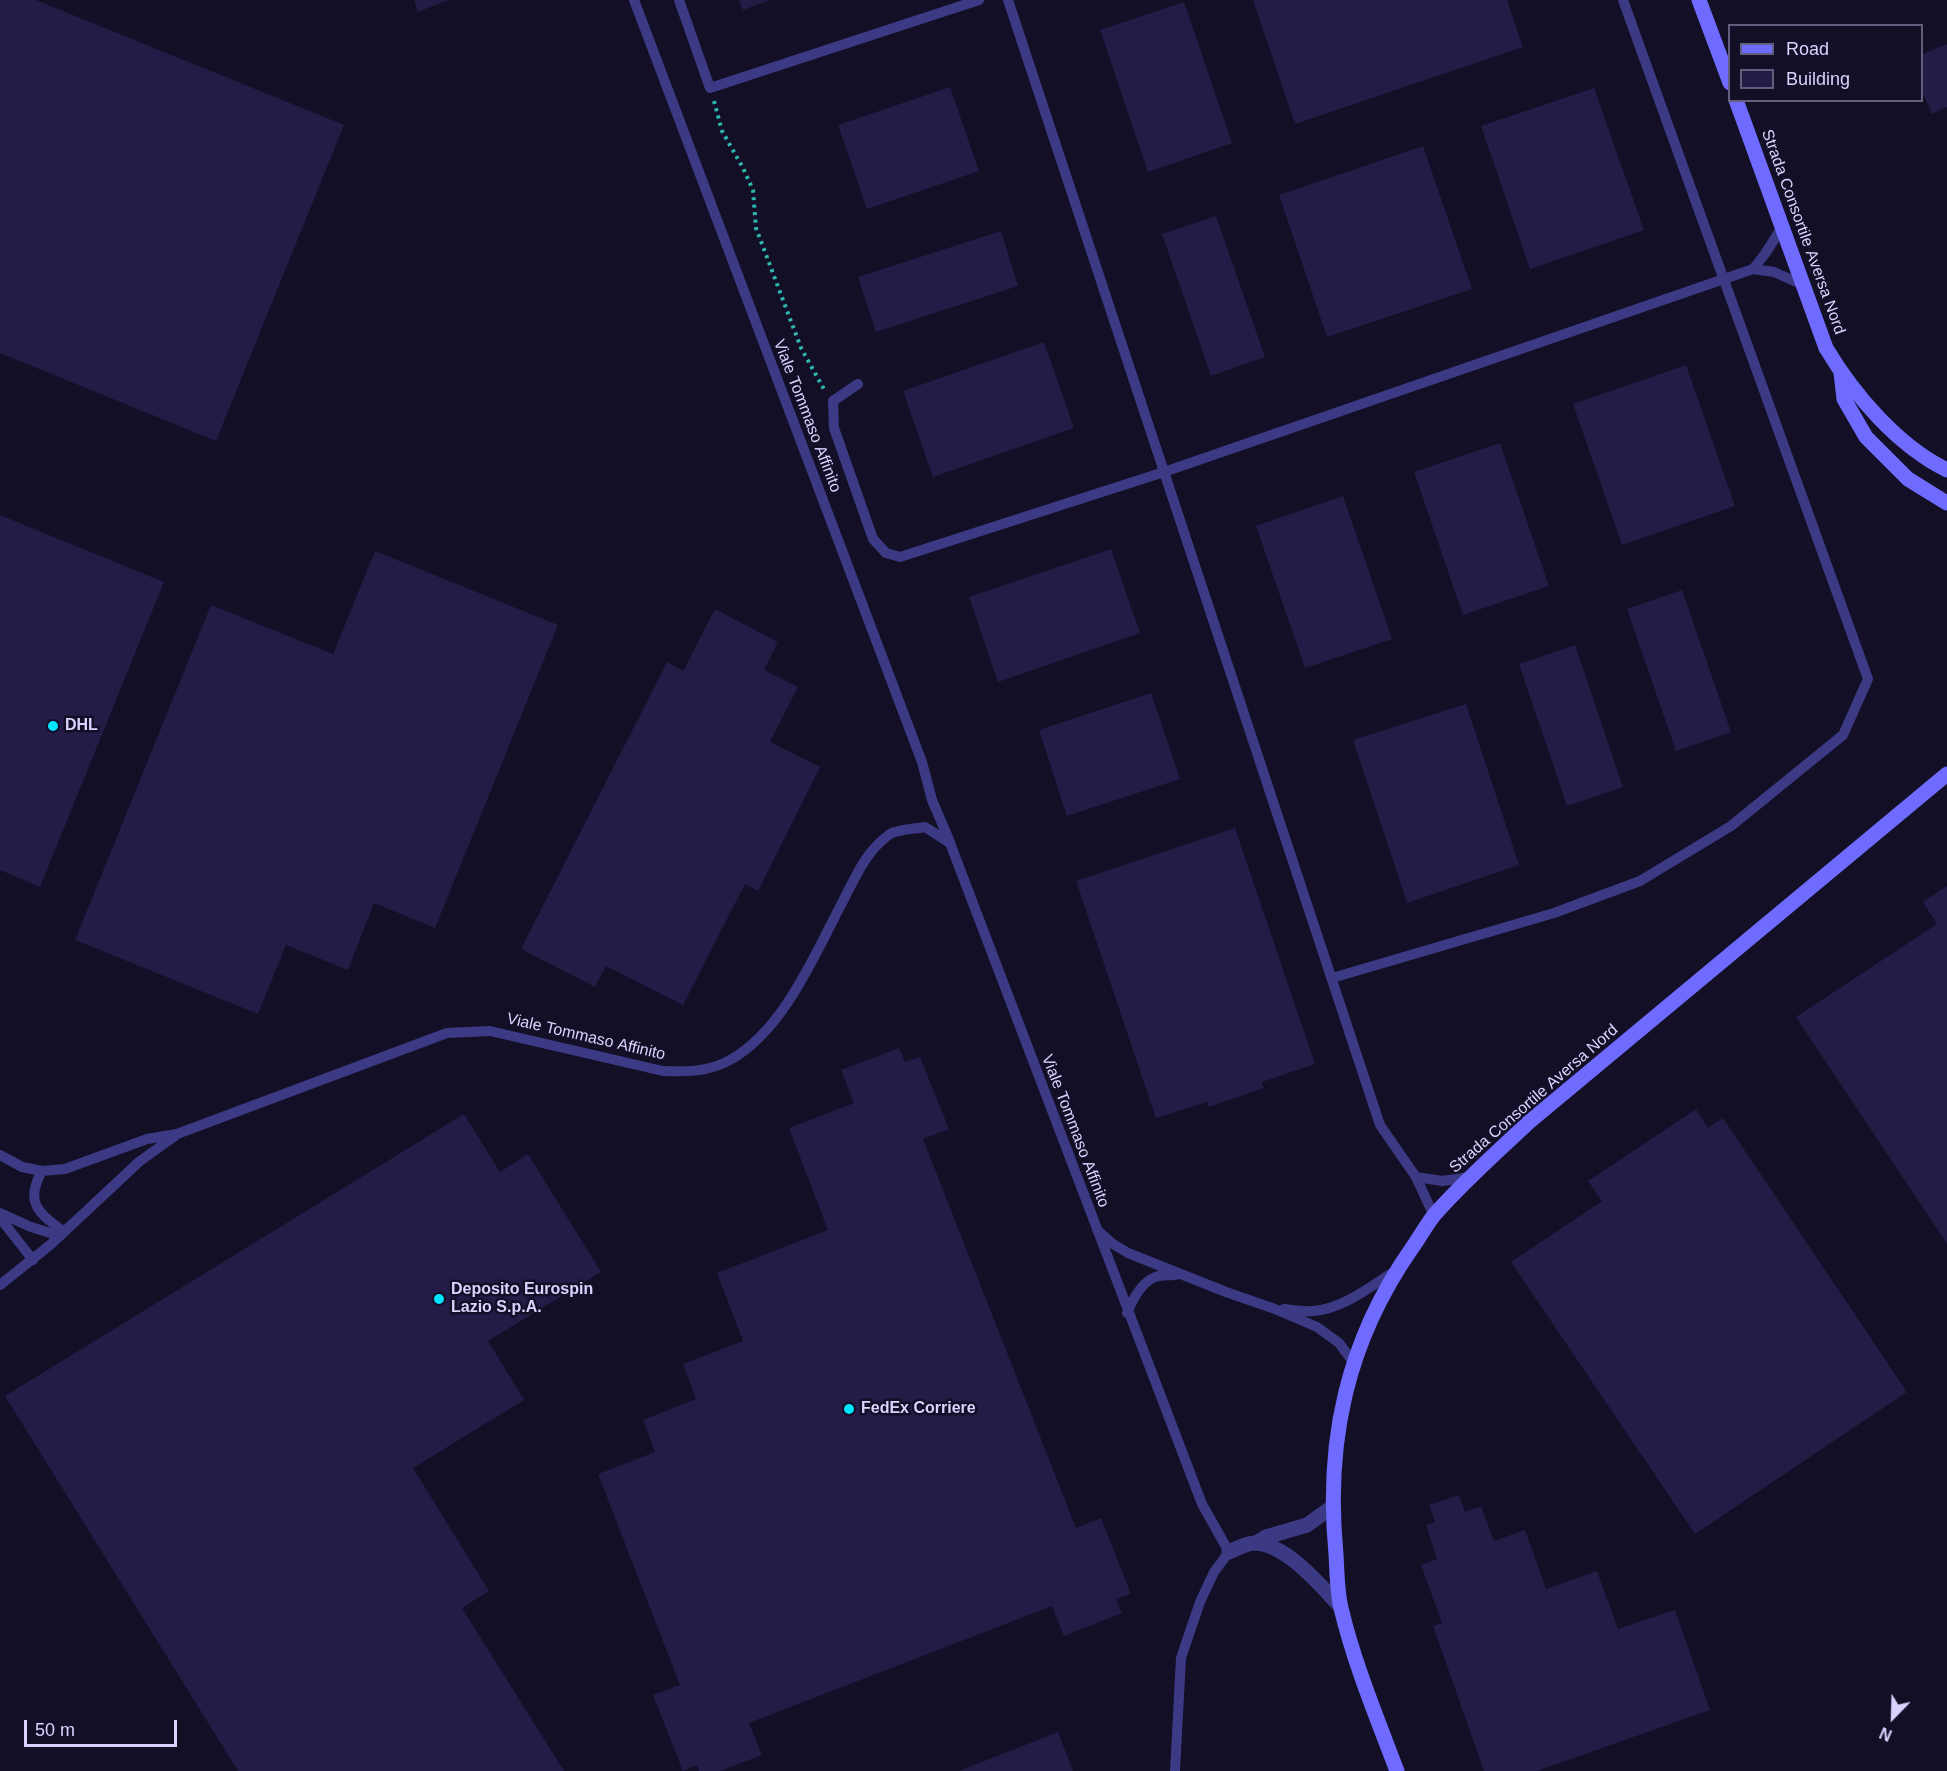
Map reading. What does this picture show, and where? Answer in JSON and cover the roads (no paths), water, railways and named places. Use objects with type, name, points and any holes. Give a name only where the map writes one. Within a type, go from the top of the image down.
[{"type":"street","points":[[1699,0],[1728,78]]},
{"type":"street","name":"Strada Consortile Aversa Nord","points":[[1737,102],[1826,348],[1841,373],[1888,427],[1911,448],[1947,470]]},
{"type":"street","name":"Strada Consortile Aversa Nord","points":[[1841,373],[1844,399],[1866,437],[1908,479],[1947,503]]},
{"type":"street","name":"Strada Consortile Aversa Nord","points":[[1397,1771],[1353,1650],[1340,1606],[1332,1507],[1335,1452],[1342,1406],[1353,1362],[1365,1330],[1395,1271],[1434,1216],[1470,1177],[1529,1122],[1947,774]]},
{"type":"street","points":[[1256,1543],[1266,1536],[1308,1525],[1332,1507]]},
{"type":"street","points":[[1229,1552],[1246,1544],[1269,1545],[1283,1552],[1340,1606]]},
{"type":"lane","name":"Viale Tommaso Affinito","points":[[633,0],[918,751],[932,800],[1127,1313],[1202,1504],[1229,1552]]},
{"type":"lane","points":[[679,0],[710,88],[979,0]]},
{"type":"lane","points":[[1008,0],[1380,1125],[1404,1163],[1416,1177],[1434,1216]]},
{"type":"lane","points":[[1332,978],[1554,913],[1640,881],[1731,826],[1843,735],[1868,679],[1623,0]]},
{"type":"lane","points":[[1753,269],[1782,227]]},
{"type":"lane","points":[[858,384],[833,401],[834,428],[873,539],[886,553],[900,557],[1164,472],[1753,269],[1774,272],[1803,285]]},
{"type":"lane","name":"Viale Tommaso Affinito","points":[[0,1155],[22,1167],[42,1171],[65,1169],[147,1139],[177,1134],[447,1033],[490,1031],[663,1071],[691,1072],[728,1061],[753,1044],[776,1018],[806,971],[867,855],[892,833],[925,827],[950,843]]},
{"type":"lane","name":"Viale Tommaso Affinito","points":[[0,1285],[33,1260],[140,1161],[177,1134]]},
{"type":"lane","points":[[42,1171],[35,1184],[35,1203],[62,1234]]},
{"type":"lane","points":[[1416,1177],[1442,1181],[1470,1177]]},
{"type":"lane","points":[[0,1213],[31,1227],[62,1234]]},
{"type":"lane","points":[[0,1218],[33,1260]]},
{"type":"lane","name":"Viale Tommaso Affinito","points":[[1095,1228],[1113,1244],[1179,1274],[1317,1327],[1339,1343],[1353,1362]]},
{"type":"lane","name":"Viale Tommaso Affinito","points":[[1275,1309],[1313,1311],[1332,1307],[1395,1271]]},
{"type":"lane","points":[[1127,1313],[1137,1292],[1155,1277],[1179,1274]]},
{"type":"lane","points":[[1175,1771],[1181,1658],[1200,1602],[1214,1572],[1229,1552]]},
{"type":"place","name":"DHL","points":[[53,726]]},
{"type":"place","name":"Deposito Eurospin Lazio S.p.A.","points":[[439,1299]]},
{"type":"place","name":"FedEx Corriere","points":[[849,1409]]}]
